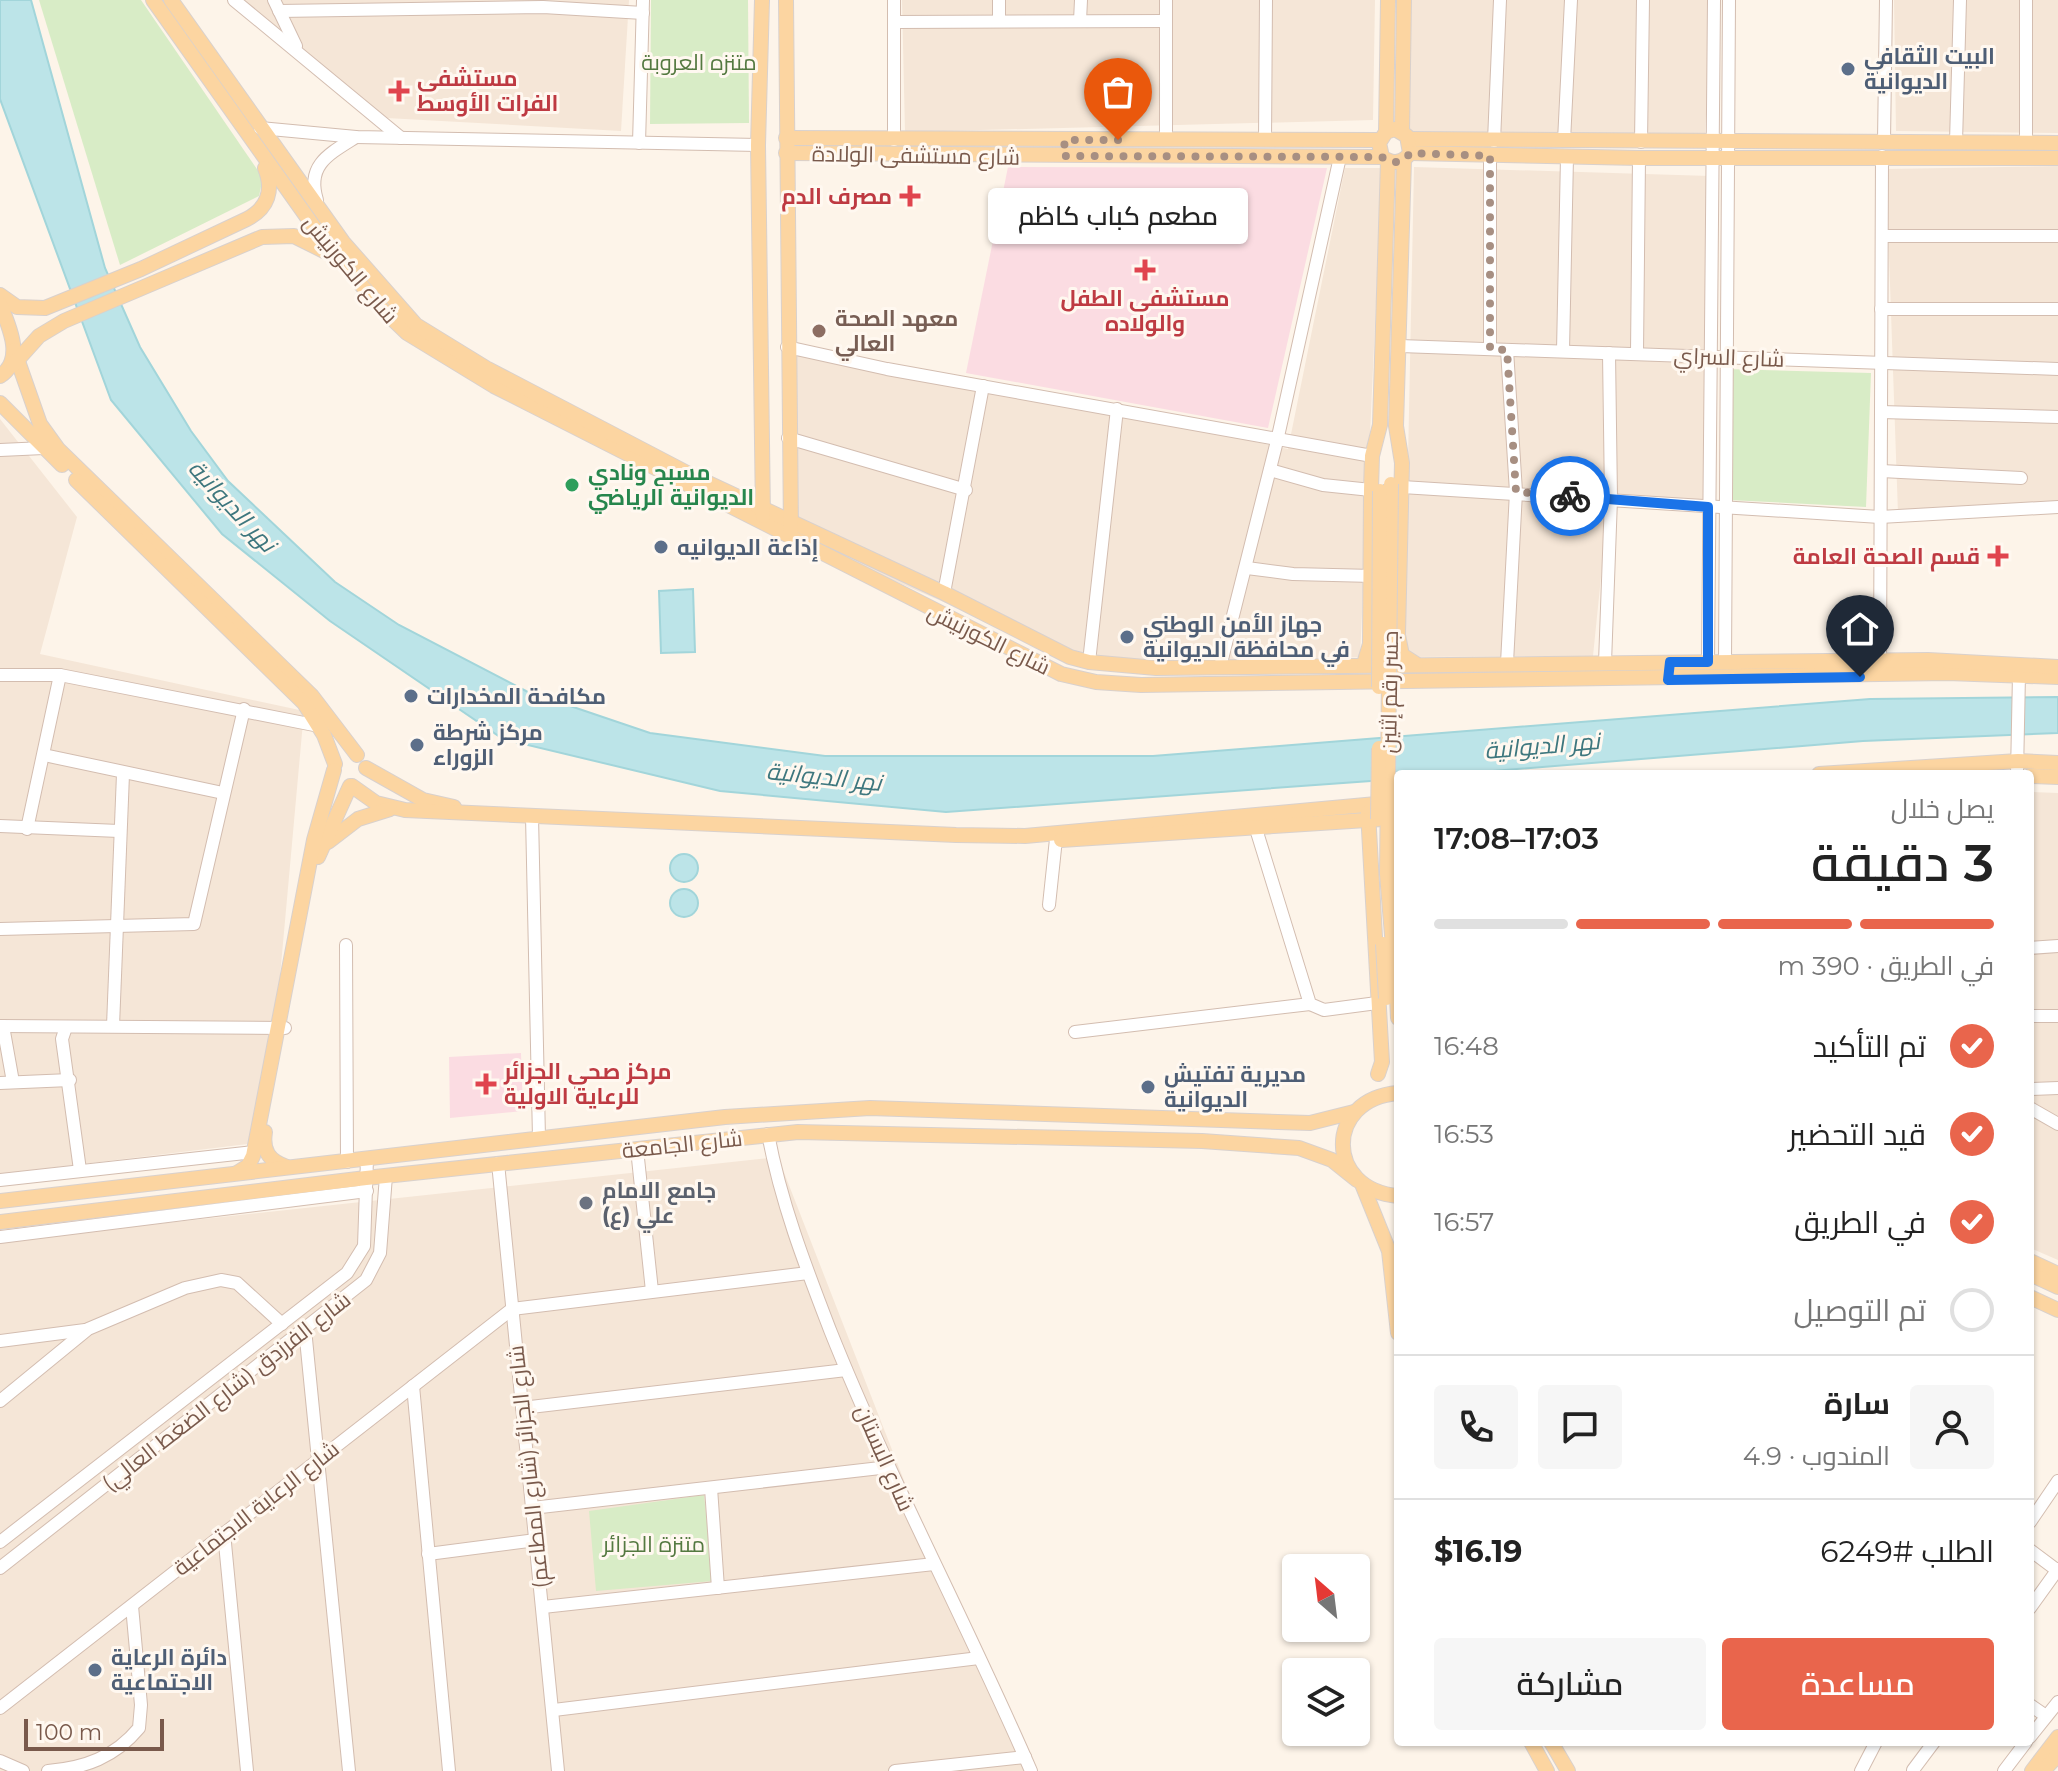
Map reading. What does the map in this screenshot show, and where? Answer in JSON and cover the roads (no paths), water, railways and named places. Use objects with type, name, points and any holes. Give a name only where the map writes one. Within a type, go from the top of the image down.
[{"type":"main road","name":"شارع الكورنيش","points":[[153,0],[260,128],[385,294],[428,334],[763,518],[792,540],[1061,674],[1131,685],[1880,676],[2058,677]]},
{"type":"main road","name":"شارع الكورنيش","points":[[171,0],[257,149],[342,264],[407,333],[494,386],[763,518],[791,524],[909,576],[1070,657],[1135,667],[1859,661],[2058,667]]},
{"type":"main road","points":[[1388,0],[1383,136],[1399,150],[1490,156],[1720,158],[1956,142],[2058,143]]},
{"type":"main road","points":[[1404,0],[1399,150],[1380,425],[1399,642],[1402,655],[1420,666]]},
{"type":"main road","points":[[763,2],[758,145],[763,518]]},
{"type":"main road","points":[[786,2],[788,438],[792,540]]},
{"type":"main road","name":"شارع مستشفى الولادة","points":[[786,138],[1265,140],[1383,136],[1399,150]]},
{"type":"main road","points":[[1063,156],[1065,140]]},
{"type":"main road","points":[[1399,150],[1494,141],[1720,141],[2058,158]]},
{"type":"main road","points":[[0,295],[17,307],[30,309],[58,303],[141,269],[247,219],[263,207],[270,188],[257,149]]},
{"type":"main road","name":"شارع مستشفى الولادة","points":[[786,153],[1340,157],[1399,150]]},
{"type":"main road","points":[[1364,664],[1370,649],[1373,576],[1396,426],[1400,346],[1399,150]]},
{"type":"main road","points":[[10,363],[43,334],[64,321],[272,235],[305,239],[342,264]]},
{"type":"main road","points":[[760,305],[787,303]]},
{"type":"main road","points":[[0,304],[10,363],[40,424],[58,449],[312,696],[366,768],[423,800],[490,815]]},
{"type":"main road","points":[[40,424],[29,374],[31,357],[43,334]]},
{"type":"main road","points":[[1,410],[44,448],[279,678],[319,726],[340,783],[351,786],[369,800],[394,809],[1084,841],[1394,818]]},
{"type":"main road","points":[[1380,425],[1372,456],[1386,488]]},
{"type":"main road","name":"جسر رقم إثنين","points":[[1386,488],[1378,791],[1386,999]]},
{"type":"main road","points":[[901,596],[909,576]]},
{"type":"main road","points":[[1061,674],[1070,657]]},
{"type":"main road","points":[[1859,661],[1868,668],[1860,677]]},
{"type":"main road","points":[[1668,680],[1670,662]]},
{"type":"main road","points":[[1131,685],[1135,667]]},
{"type":"main road","points":[[291,1169],[271,1159],[264,1141],[316,831],[334,767],[341,756],[357,755]]},
{"type":"main road","points":[[1952,770],[2058,763]]},
{"type":"main road","points":[[223,1177],[245,1168],[254,1152],[320,851],[351,786],[364,778],[366,768]]},
{"type":"main road","points":[[2034,776],[2058,777]]},
{"type":"main road","points":[[1025,836],[1394,802]]},
{"type":"main road","points":[[1368,804],[1388,1040],[1384,1064],[1344,1132],[1343,1147],[1347,1164],[1360,1182],[1389,1251],[1394,1297]]},
{"type":"main road","points":[[320,851],[358,819],[394,809]]},
{"type":"main road","name":"شارع الجامعة","points":[[0,1201],[725,1117],[826,1109],[1310,1123],[1394,1095]]},
{"type":"main road","points":[[825,1132],[826,1109]]},
{"type":"main road","points":[[725,1117],[725,1139]]},
{"type":"main road","name":"شارع الجامعة","points":[[0,1222],[332,1182],[367,1184],[386,1176],[498,1163],[768,1134],[825,1132],[1202,1141],[1299,1148],[1332,1160],[1374,1191],[1394,1195]]},
{"type":"main road","points":[[332,1182],[340,1174],[340,1163]]},
{"type":"main road","points":[[2034,1263],[2058,1274]]},
{"type":"main road","points":[[2034,1276],[2058,1287]]},
{"type":"main road","points":[[2034,1286],[2058,1297]]},
{"type":"main road","points":[[2034,1299],[2058,1310]]},
{"type":"main road","points":[[2032,1771],[2058,1737]]},
{"type":"main road","points":[[1533,1746],[1547,1771]]},
{"type":"main road","points":[[1553,1746],[1568,1771]]},
{"type":"main road","points":[[2043,1771],[2058,1755]]},
{"type":"street","points":[[234,0],[401,138]]},
{"type":"street","points":[[894,0],[894,140]]},
{"type":"street","points":[[999,0],[999,21]]},
{"type":"street","points":[[1080,21],[1081,0]]},
{"type":"street","points":[[1166,0],[1166,140]]},
{"type":"street","points":[[1265,140],[1266,0]]},
{"type":"street","points":[[1494,141],[1500,0]]},
{"type":"street","points":[[1564,141],[1571,0]]},
{"type":"street","points":[[1641,142],[1643,0]]},
{"type":"street","points":[[1714,0],[1726,357],[1725,662]]},
{"type":"street","points":[[1720,141],[1729,0]]},
{"type":"street","points":[[1880,676],[1879,364],[1886,0]]},
{"type":"street","points":[[1956,142],[1960,0]]},
{"type":"street","points":[[2026,0],[2026,142]]},
{"type":"street","points":[[299,53],[276,5],[643,6],[639,143]]},
{"type":"street","points":[[895,22],[1166,21]]},
{"type":"street","points":[[260,128],[356,137],[758,145]]},
{"type":"street","points":[[319,207],[313,189],[314,170],[328,154],[356,137]]},
{"type":"street","points":[[1490,156],[1490,349]]},
{"type":"street","points":[[1220,667],[1277,441],[1340,157]]},
{"type":"street","points":[[1563,351],[1567,157]]},
{"type":"street","points":[[1637,353],[1639,158]]},
{"type":"street","points":[[1708,662],[1708,507],[1720,158]]},
{"type":"street","points":[[1882,236],[2058,236]]},
{"type":"street","points":[[1881,309],[2058,309]]},
{"type":"street","name":"شارع السراي","points":[[1400,346],[2058,369]]},
{"type":"street","points":[[787,347],[1277,441],[1372,456]]},
{"type":"street","points":[[1507,350],[1516,492],[1507,663]]},
{"type":"street","points":[[1605,663],[1611,499],[1609,353]]},
{"type":"street","points":[[944,593],[966,490],[983,386]]},
{"type":"street","points":[[1089,662],[1117,409]]},
{"type":"street","points":[[1881,412],[2058,417]]},
{"type":"street","points":[[788,438],[966,490]]},
{"type":"street","points":[[0,450],[44,448]]},
{"type":"street","points":[[1270,470],[1323,485],[1516,492],[1880,517],[2058,507]]},
{"type":"street","points":[[1881,471],[2021,478]]},
{"type":"street","points":[[1247,568],[1293,574],[1373,576]]},
{"type":"street","points":[[0,675],[60,675],[319,726]]},
{"type":"street","points":[[27,829],[60,675]]},
{"type":"street","points":[[2018,768],[2019,677]]},
{"type":"street","points":[[0,929],[194,924],[244,709]]},
{"type":"street","points":[[44,755],[223,793]]},
{"type":"street","points":[[113,1026],[123,774]]},
{"type":"street","points":[[532,816],[539,1138]]},
{"type":"street","points":[[0,826],[119,831]]},
{"type":"street","points":[[1256,829],[1310,1004]]},
{"type":"street","points":[[1049,905],[1056,839]]},
{"type":"street","points":[[340,1163],[346,945]]},
{"type":"street","points":[[2034,948],[2058,946]]},
{"type":"street","points":[[1075,1032],[1310,1004],[1324,1010],[1386,999]]},
{"type":"street","points":[[2034,1016],[2058,1016]]},
{"type":"street","points":[[70,1080],[6,1083],[2,1026],[283,1027]]},
{"type":"street","points":[[66,1027],[62,1039],[80,1170]]},
{"type":"street","points":[[2034,1089],[2058,1088]]},
{"type":"street","points":[[2034,1110],[2058,1124]]},
{"type":"street","name":"شارع البستان","points":[[768,1134],[780,1193],[846,1370],[1031,1771]]},
{"type":"street","points":[[637,1149],[652,1291]]},
{"type":"street","points":[[0,1180],[254,1152]]},
{"type":"street","name":"شارع الفرزدق (شارع الضغط العالي)","points":[[0,1542],[347,1273],[364,1246],[367,1159]]},
{"type":"street","name":"شارع الجزائر (شارع المطاعم)","points":[[498,1163],[558,1771]]},
{"type":"street","name":"شارع الفرزدق (شارع الضغط العالي)","points":[[0,1568],[360,1286],[380,1253],[386,1176]]},
{"type":"street","points":[[0,1237],[367,1184]]},
{"type":"street","points":[[347,1273],[360,1286]]},
{"type":"street","points":[[512,1309],[808,1273]]},
{"type":"street","points":[[0,1401],[88,1329],[150,1300],[221,1280],[237,1283],[282,1324]]},
{"type":"street","name":"شارع الرعاية الاجتماعية","points":[[0,1708],[512,1309]]},
{"type":"street","points":[[0,1341],[88,1329]]},
{"type":"street","points":[[305,1329],[349,1771]]},
{"type":"street","points":[[270,1333],[282,1347]]},
{"type":"street","points":[[522,1408],[846,1370]]},
{"type":"street","points":[[413,1386],[449,1771]]},
{"type":"street","points":[[532,1508],[889,1467]]},
{"type":"street","points":[[2034,1516],[2058,1481]]},
{"type":"street","points":[[711,1488],[718,1588]]},
{"type":"street","points":[[224,1533],[247,1771]]},
{"type":"street","points":[[428,1554],[536,1540]]},
{"type":"street","points":[[2034,1553],[2058,1570],[2034,1603]]},
{"type":"street","points":[[543,1607],[934,1564]]},
{"type":"street","points":[[48,1771],[73,1769],[97,1761],[139,1728],[141,1705],[132,1606]]},
{"type":"street","points":[[554,1710],[979,1658]]},
{"type":"street","points":[[2034,1732],[2058,1702]]},
{"type":"street","points":[[2034,1708],[2046,1716]]},
{"type":"street","points":[[1861,1771],[1874,1746]]},
{"type":"street","points":[[1913,1770],[1931,1746]]},
{"type":"street","points":[[2004,1771],[2023,1746]]},
{"type":"street","points":[[895,1771],[1025,1757]]},
{"type":"street","points":[[0,1761],[23,1771]]},
{"type":"water","name":"نهر الديوانية","points":[[0,0],[31,0],[105,268],[140,347],[191,431],[228,481],[335,582],[399,625],[526,691],[650,733],[825,756],[1153,756],[1870,699],[2058,697],[2058,733],[1863,741],[1505,770],[1394,770],[1394,779],[946,812],[720,791],[503,739],[330,621],[222,534],[111,400],[0,99]]},
{"type":"water","points":[[693,589],[695,652],[661,653],[659,591]]},
{"type":"water","points":[[684,854],[694,858],[698,868],[694,878],[684,882],[674,878],[670,868],[674,858]]},
{"type":"water","points":[[684,889],[694,893],[698,903],[694,913],[684,917],[674,913],[670,903],[674,893]]},
{"type":"place","name":"البيت الثقافي الديوانية","points":[[1848,69]]},
{"type":"place","name":"مستشفى الفرات الأوسط","points":[[399,91]]},
{"type":"place","name":"مطعم كباب كاظم","points":[[1118,140]]},
{"type":"place","name":"مصرف الدم","points":[[910,196]]},
{"type":"place","name":"مستشفى الطفل والولاده","points":[[1145,270]]},
{"type":"place","name":"معهد الصحة العالي","points":[[819,331]]},
{"type":"place","name":"مسبح ونادي الديوانية الرياضي","points":[[572,485]]},
{"type":"place","name":"إذاعة الديوانيه","points":[[661,547]]},
{"type":"place","name":"قسم الصحة العامة","points":[[1998,556]]},
{"type":"place","name":"جهاز الأمن الوطني في محافظة الديوانية","points":[[1127,637]]},
{"type":"place","name":"مكافحة المخدارات","points":[[411,696]]},
{"type":"place","name":"مركز شرطة الزوراء","points":[[417,745]]},
{"type":"place","name":"مركز صحي الجزائر للرعاية الاولية","points":[[486,1084]]},
{"type":"place","name":"مديرية تفتيش الديوانية","points":[[1148,1087]]},
{"type":"place","name":"جامع الامام علي (ع)","points":[[586,1203]]},
{"type":"place","name":"دائرة الرعاية الاجتماعية","points":[[95,1670]]},
{"type":"park label","name":"متنزه العروبة","points":[[699,62]]},
{"type":"park label","name":"متنزة الجزائر","points":[[654,1544]]}]
